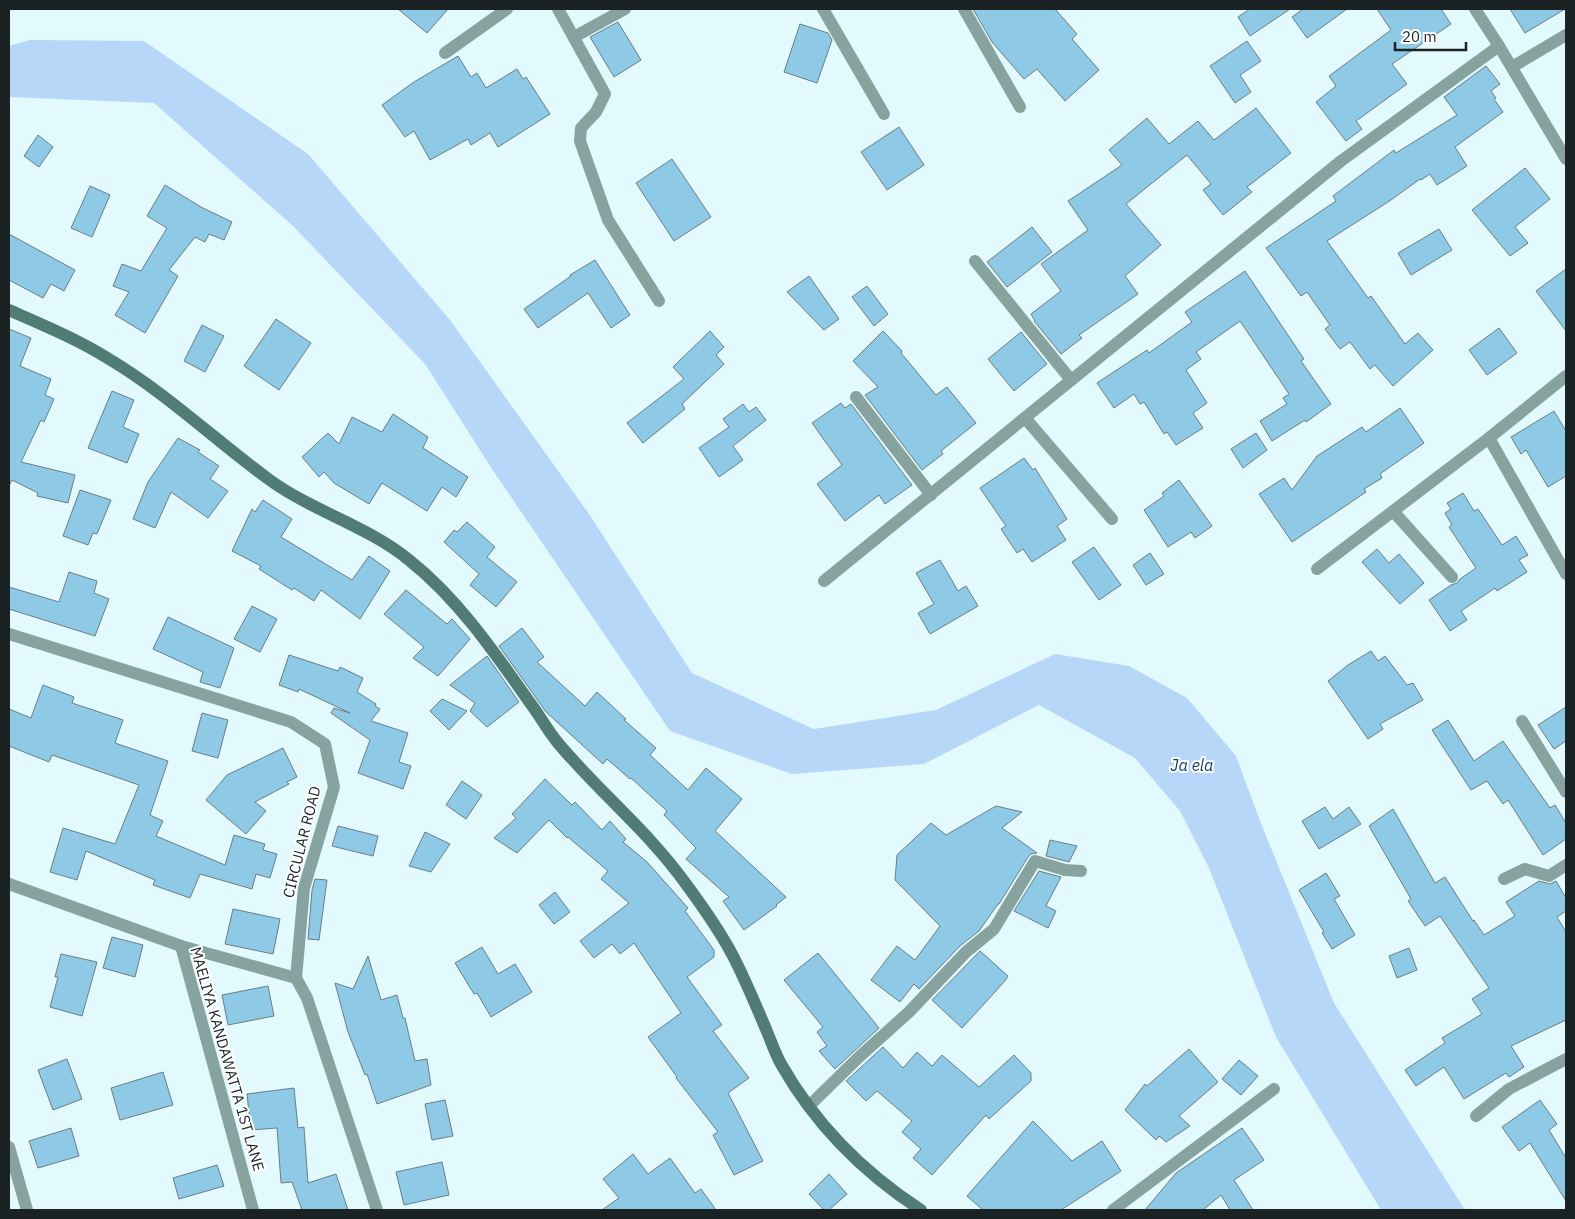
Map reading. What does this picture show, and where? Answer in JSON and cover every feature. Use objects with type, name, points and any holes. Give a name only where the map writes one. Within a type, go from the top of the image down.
[{"type":"main road","points":[[9,310],[71,338],[111,359],[182,410],[278,486],[325,512],[354,525],[386,544],[409,560],[436,584],[478,631],[557,742],[662,852],[684,881],[732,955],[780,1062],[821,1123],[860,1164],[898,1195],[921,1210]]},
{"type":"street","points":[[445,53],[507,9]]},
{"type":"street","points":[[558,9],[605,94],[596,112],[581,128],[580,141],[608,220],[659,301]]},
{"type":"street","points":[[574,37],[625,9]]},
{"type":"street","points":[[824,9],[884,114]]},
{"type":"street","points":[[964,9],[1020,106]]},
{"type":"street","points":[[1475,9],[1512,67],[1566,159]]},
{"type":"street","points":[[1512,67],[1566,36]]},
{"type":"street","points":[[824,581],[1341,161],[1499,46]]},
{"type":"street","points":[[975,261],[1071,380]]},
{"type":"street","points":[[1317,569],[1489,438],[1566,376]]},
{"type":"street","points":[[856,397],[931,495]]},
{"type":"street","points":[[1025,418],[1112,519]]},
{"type":"street","points":[[1489,438],[1566,574]]},
{"type":"street","points":[[1393,511],[1452,577]]},
{"type":"street","name":"CIRCULAR ROAD","points":[[9,634],[291,722],[325,744],[334,787],[304,888],[296,978]]},
{"type":"street","points":[[1522,721],[1566,792]]},
{"type":"street","points":[[809,1106],[909,1012],[966,952],[994,929],[1035,861],[1065,870],[1081,871]]},
{"type":"street","points":[[1504,880],[1525,869],[1549,876],[1566,865]]},
{"type":"street","name":"MAELIYA KANDAWATTA 1ST LANE","points":[[9,884],[181,946],[253,1210]]},
{"type":"street","points":[[181,946],[296,978],[307,998],[377,1210]]},
{"type":"street","points":[[1476,1116],[1509,1089],[1566,1059]]},
{"type":"street","points":[[1113,1210],[1274,1089]]},
{"type":"street","points":[[9,1147],[27,1210]]},
{"type":"water","name":"Ja ela","points":[[30,40],[144,41],[308,154],[450,320],[589,514],[692,673],[814,729],[936,710],[1055,654],[1129,666],[1187,698],[1236,756],[1260,821],[1334,1003],[1465,1210],[1381,1210],[1276,1037],[1209,868],[1180,811],[1135,758],[1039,705],[924,764],[792,774],[670,731],[494,472],[425,364],[292,225],[154,103],[9,97],[9,46]]},
{"type":"building","points":[[398,9],[448,9],[427,33]]},
{"type":"building","points":[[973,9],[1055,9],[1077,34],[1072,39],[1099,70],[1065,101],[1037,69],[1024,79],[992,42]]},
{"type":"building","points":[[1250,9],[1290,9],[1250,36],[1238,17]]},
{"type":"building","points":[[1303,9],[1347,9],[1307,38],[1292,17]]},
{"type":"building","points":[[1377,9],[1441,9],[1451,24],[1392,64],[1407,84],[1356,121],[1362,129],[1346,141],[1316,102],[1336,86],[1329,76],[1391,30]]},
{"type":"building","points":[[1510,9],[1565,9],[1525,33]]},
{"type":"building","points":[[618,22],[641,60],[614,77],[590,37]]},
{"type":"building","points":[[800,24],[828,33],[832,40],[817,83],[784,72]]},
{"type":"building","points":[[1247,41],[1261,61],[1240,75],[1251,92],[1235,103],[1210,66]]},
{"type":"building","points":[[458,56],[471,77],[477,73],[486,88],[517,69],[523,79],[526,77],[550,114],[498,147],[490,133],[471,145],[468,139],[430,160],[414,131],[405,137],[382,105],[414,82]]},
{"type":"building","points":[[1486,66],[1500,84],[1491,91],[1503,112],[1455,147],[1467,166],[1437,185],[1430,174],[1420,179],[1327,241],[1368,298],[1371,296],[1405,344],[1418,333],[1433,350],[1393,386],[1375,365],[1370,369],[1350,342],[1340,349],[1325,329],[1330,325],[1307,292],[1301,296],[1266,248],[1336,201],[1333,196],[1394,150],[1396,153],[1457,115],[1444,97]]},
{"type":"building","points":[[1256,108],[1291,153],[1247,187],[1252,192],[1223,215],[1203,190],[1211,184],[1187,155],[1126,204],[1161,245],[1125,276],[1138,294],[1079,335],[1082,338],[1061,354],[1034,321],[1031,314],[1061,291],[1041,264],[1088,230],[1068,201],[1122,165],[1109,150],[1147,118],[1169,144],[1198,121],[1214,140]]},
{"type":"building","points":[[899,127],[924,165],[887,190],[861,152]]},
{"type":"building","points":[[38,135],[53,147],[39,167],[24,156]]},
{"type":"building","points":[[672,159],[711,217],[674,241],[636,183]]},
{"type":"building","points":[[1525,168],[1550,199],[1515,227],[1528,243],[1510,256],[1472,210]]},
{"type":"building","points":[[165,185],[201,207],[232,222],[224,240],[209,234],[205,242],[195,237],[169,270],[178,276],[145,333],[115,315],[129,292],[113,286],[122,264],[141,271],[167,228],[147,216]]},
{"type":"building","points":[[90,186],[110,195],[92,237],[71,228]]},
{"type":"building","points":[[1032,227],[1052,252],[1007,287],[987,262]]},
{"type":"building","points":[[1439,229],[1452,250],[1411,275],[1398,253]]},
{"type":"building","points":[[9,234],[75,270],[64,291],[51,284],[43,298],[9,280]]},
{"type":"building","points":[[595,260],[630,315],[611,328],[588,293],[538,328],[524,309],[570,275]]},
{"type":"building","points":[[1566,269],[1566,331],[1536,291]]},
{"type":"building","points":[[1245,271],[1304,359],[1301,361],[1331,404],[1306,422],[1305,420],[1272,441],[1260,421],[1287,404],[1283,398],[1289,394],[1240,321],[1196,352],[1201,359],[1186,370],[1207,403],[1193,413],[1203,428],[1176,445],[1167,432],[1164,434],[1144,402],[1140,404],[1134,394],[1114,408],[1097,383],[1147,350],[1149,353],[1192,322],[1185,312]]},
{"type":"building","points":[[809,276],[839,319],[824,330],[787,292]]},
{"type":"building","points":[[867,286],[888,314],[874,326],[852,297]]},
{"type":"building","points":[[276,319],[311,343],[279,390],[244,366]]},
{"type":"building","points":[[202,325],[224,336],[205,372],[184,361]]},
{"type":"building","points":[[1499,328],[1517,353],[1487,375],[1469,350]]},
{"type":"building","points":[[9,329],[31,338],[20,366],[51,379],[45,395],[54,399],[44,422],[41,420],[21,462],[75,475],[68,503],[37,496],[38,493],[12,480],[9,486]]},
{"type":"building","points":[[710,331],[724,347],[716,355],[724,364],[682,404],[685,409],[643,443],[627,423],[684,379],[673,367]]},
{"type":"building","points":[[883,331],[902,351],[901,353],[936,395],[947,387],[976,423],[941,451],[943,454],[922,470],[865,395],[878,387],[853,361]]},
{"type":"building","points":[[1021,332],[1047,364],[1014,391],[988,359]]},
{"type":"building","points":[[112,391],[134,400],[123,427],[139,434],[127,463],[88,448]]},
{"type":"building","points":[[841,403],[845,408],[851,404],[912,485],[885,504],[879,495],[845,521],[817,484],[842,465],[812,423]]},
{"type":"building","points":[[743,404],[749,412],[756,407],[766,420],[733,446],[743,460],[719,477],[699,448],[729,427],[723,419]]},
{"type":"building","points":[[1400,408],[1424,443],[1380,474],[1382,478],[1364,489],[1366,492],[1292,542],[1259,494],[1284,478],[1292,490],[1317,456],[1362,427],[1366,432]]},
{"type":"building","points":[[1554,411],[1566,431],[1566,476],[1548,487],[1526,450],[1521,454],[1511,437]]},
{"type":"building","points":[[393,414],[428,437],[423,448],[468,477],[456,497],[442,487],[427,511],[382,483],[369,504],[334,483],[324,472],[319,477],[302,457],[328,433],[339,444],[352,417],[382,432]]},
{"type":"building","points":[[1256,433],[1267,450],[1243,468],[1231,449]]},
{"type":"building","points":[[178,438],[200,450],[198,452],[219,466],[210,479],[228,491],[208,518],[171,492],[155,528],[133,519],[148,482]]},
{"type":"building","points":[[1024,458],[1033,470],[1035,468],[1067,519],[1057,526],[1066,540],[1032,562],[1023,549],[1017,553],[1001,529],[1006,526],[980,488]]},
{"type":"building","points":[[1179,480],[1212,526],[1195,538],[1191,532],[1168,547],[1144,510],[1164,496],[1162,493]]},
{"type":"building","points":[[80,490],[111,500],[97,534],[93,533],[88,545],[63,536]]},
{"type":"building","points":[[1463,493],[1474,511],[1478,509],[1502,545],[1516,536],[1528,555],[1519,560],[1527,572],[1497,591],[1495,588],[1461,611],[1467,620],[1450,631],[1429,600],[1457,583],[1476,568],[1449,527],[1452,525],[1445,513],[1451,509],[1447,503]]},
{"type":"building","points":[[263,500],[292,519],[281,537],[352,580],[369,556],[390,571],[360,619],[321,590],[314,601],[294,588],[292,590],[259,569],[261,566],[232,551],[252,509],[255,512]]},
{"type":"building","points":[[467,522],[495,547],[487,557],[517,582],[496,607],[470,585],[479,574],[444,542],[454,530],[457,532]]},
{"type":"building","points":[[1094,547],[1121,585],[1099,600],[1072,562]]},
{"type":"building","points":[[1377,549],[1389,563],[1399,554],[1424,583],[1400,604],[1362,562]]},
{"type":"building","points":[[1150,553],[1164,574],[1146,585],[1133,565]]},
{"type":"building","points":[[940,560],[958,591],[966,586],[978,606],[930,634],[918,613],[934,604],[916,573]]},
{"type":"building","points":[[69,572],[97,581],[94,593],[109,599],[95,636],[9,609],[9,587],[59,602]]},
{"type":"building","points":[[406,590],[447,624],[452,619],[470,639],[438,676],[413,658],[424,647],[384,614]]},
{"type":"building","points":[[252,606],[277,619],[260,652],[234,639]]},
{"type":"building","points":[[168,617],[234,648],[220,688],[200,682],[203,672],[153,649]]},
{"type":"building","points":[[522,628],[544,657],[537,662],[585,706],[597,692],[626,719],[624,720],[656,748],[650,755],[688,790],[706,768],[742,799],[715,831],[786,897],[777,906],[744,930],[723,901],[729,897],[686,859],[696,848],[664,815],[667,811],[607,759],[603,764],[546,712],[499,646]]},
{"type":"building","points":[[1371,651],[1378,661],[1385,656],[1407,685],[1413,683],[1423,700],[1380,724],[1383,729],[1368,739],[1328,681],[1348,665]]},
{"type":"building","points":[[289,655],[338,671],[340,667],[363,678],[357,692],[376,704],[375,706],[380,709],[371,721],[408,733],[399,762],[411,766],[403,789],[358,773],[370,740],[331,713],[334,708],[350,713],[299,689],[298,692],[279,685]]},
{"type":"building","points":[[487,656],[519,702],[487,727],[470,711],[475,703],[450,685]]},
{"type":"building","points":[[43,685],[74,697],[72,703],[123,720],[115,743],[168,761],[150,815],[163,821],[156,836],[225,865],[234,835],[265,844],[263,850],[277,854],[270,878],[256,874],[252,889],[200,874],[190,898],[153,885],[155,880],[86,851],[77,880],[50,872],[63,828],[115,844],[139,785],[52,755],[49,762],[9,746],[9,709],[31,718]]},
{"type":"building","points":[[442,699],[467,711],[449,730],[430,711]]},
{"type":"building","points":[[1566,707],[1566,741],[1554,749],[1538,725]]},
{"type":"building","points":[[202,713],[228,720],[218,758],[192,751]]},
{"type":"building","points":[[1448,720],[1474,761],[1503,741],[1550,808],[1555,805],[1566,823],[1566,839],[1543,855],[1508,800],[1503,804],[1487,781],[1471,790],[1432,730]]},
{"type":"building","points":[[283,748],[297,777],[287,782],[289,784],[255,802],[266,811],[246,834],[206,800],[227,775]]},
{"type":"building","points":[[545,779],[572,805],[575,802],[602,830],[610,821],[626,839],[623,842],[647,862],[688,908],[685,911],[714,950],[714,957],[687,977],[722,1025],[713,1031],[749,1078],[728,1093],[763,1161],[734,1175],[713,1135],[718,1132],[676,1078],[648,1037],[681,1013],[634,943],[620,954],[612,944],[594,958],[580,941],[629,903],[601,879],[608,871],[567,838],[549,820],[517,853],[494,838],[516,818],[512,814]]},
{"type":"building","points":[[462,781],[482,795],[466,819],[446,805]]},
{"type":"building","points":[[996,806],[1022,812],[1002,828],[1037,853],[1031,854],[1028,857],[999,904],[979,931],[960,946],[919,989],[914,984],[900,1002],[871,980],[897,946],[915,960],[940,926],[895,880],[897,855],[931,823],[946,835]]},
{"type":"building","points":[[1325,807],[1333,819],[1349,807],[1361,824],[1319,849],[1302,821]]},
{"type":"building","points":[[1393,809],[1435,883],[1445,877],[1484,935],[1515,916],[1506,902],[1539,881],[1550,884],[1556,881],[1566,898],[1566,911],[1557,917],[1566,932],[1566,1020],[1511,1046],[1524,1067],[1509,1077],[1506,1073],[1464,1099],[1444,1067],[1416,1086],[1405,1070],[1445,1043],[1442,1038],[1482,1014],[1472,999],[1489,988],[1440,916],[1425,926],[1408,901],[1411,899],[1369,826]]},
{"type":"building","points":[[338,826],[378,836],[373,856],[332,846]]},
{"type":"building","points":[[425,832],[450,844],[431,872],[409,866]]},
{"type":"building","points":[[1050,840],[1077,846],[1069,862],[1046,856]]},
{"type":"building","points":[[1039,871],[1061,877],[1046,906],[1056,911],[1048,928],[1014,911]]},
{"type":"building","points":[[1326,873],[1340,896],[1334,899],[1355,935],[1332,949],[1299,890]]},
{"type":"building","points":[[315,879],[327,880],[319,940],[308,939],[312,890]]},
{"type":"building","points":[[555,892],[570,912],[554,924],[539,905]]},
{"type":"building","points":[[233,909],[280,919],[273,954],[225,944]]},
{"type":"building","points":[[112,937],[143,945],[135,977],[103,968]]},
{"type":"building","points":[[482,947],[498,974],[515,964],[532,992],[491,1017],[477,993],[474,994],[455,963]]},
{"type":"building","points":[[1409,948],[1417,970],[1397,978],[1389,956]]},
{"type":"building","points":[[980,951],[1008,976],[962,1028],[932,1000]]},
{"type":"building","points":[[818,953],[879,1028],[835,1069],[819,1051],[827,1046],[817,1032],[823,1027],[784,980]]},
{"type":"building","points":[[61,954],[97,962],[82,1016],[50,1007],[58,977],[55,977]]},
{"type":"building","points":[[368,956],[381,1000],[397,995],[403,1018],[405,1018],[415,1061],[427,1059],[431,1085],[377,1104],[367,1074],[365,1075],[348,1032],[335,983],[353,989]]},
{"type":"building","points":[[268,986],[274,1016],[228,1025],[222,995]]},
{"type":"building","points":[[883,1047],[903,1068],[917,1052],[932,1066],[942,1055],[979,1087],[1014,1055],[1031,1073],[1031,1081],[989,1119],[986,1115],[932,1175],[913,1158],[921,1149],[902,1132],[912,1121],[877,1091],[866,1101],[846,1081]]},
{"type":"building","points":[[1189,1049],[1218,1082],[1179,1116],[1190,1126],[1166,1142],[1159,1136],[1156,1140],[1125,1110],[1145,1084],[1147,1086]]},
{"type":"building","points":[[67,1059],[82,1099],[53,1110],[38,1070]]},
{"type":"building","points":[[1239,1060],[1258,1076],[1241,1095],[1222,1079]]},
{"type":"building","points":[[163,1072],[173,1105],[120,1120],[111,1088]]},
{"type":"building","points":[[294,1088],[298,1128],[304,1127],[308,1183],[336,1174],[348,1210],[302,1210],[292,1182],[281,1183],[277,1128],[251,1130],[247,1094]]},
{"type":"building","points":[[445,1100],[453,1136],[432,1140],[425,1104]]},
{"type":"building","points":[[1540,1100],[1557,1124],[1549,1130],[1566,1158],[1566,1201],[1530,1143],[1519,1151],[1502,1127]]},
{"type":"building","points":[[1033,1121],[1072,1161],[1102,1141],[1121,1171],[1061,1210],[983,1210],[967,1196]]},
{"type":"building","points":[[71,1128],[79,1156],[38,1168],[29,1141]]},
{"type":"building","points":[[1242,1128],[1264,1160],[1234,1180],[1253,1210],[1230,1210],[1221,1195],[1203,1210],[1145,1210],[1176,1173]]},
{"type":"building","points":[[633,1154],[648,1174],[670,1158],[695,1193],[701,1189],[716,1210],[602,1210],[619,1198],[603,1179]]},
{"type":"building","points":[[442,1162],[449,1195],[404,1205],[396,1172]]},
{"type":"building","points":[[217,1165],[224,1186],[179,1199],[173,1178]]},
{"type":"building","points":[[829,1174],[847,1194],[829,1210],[824,1210],[809,1194]]}]
